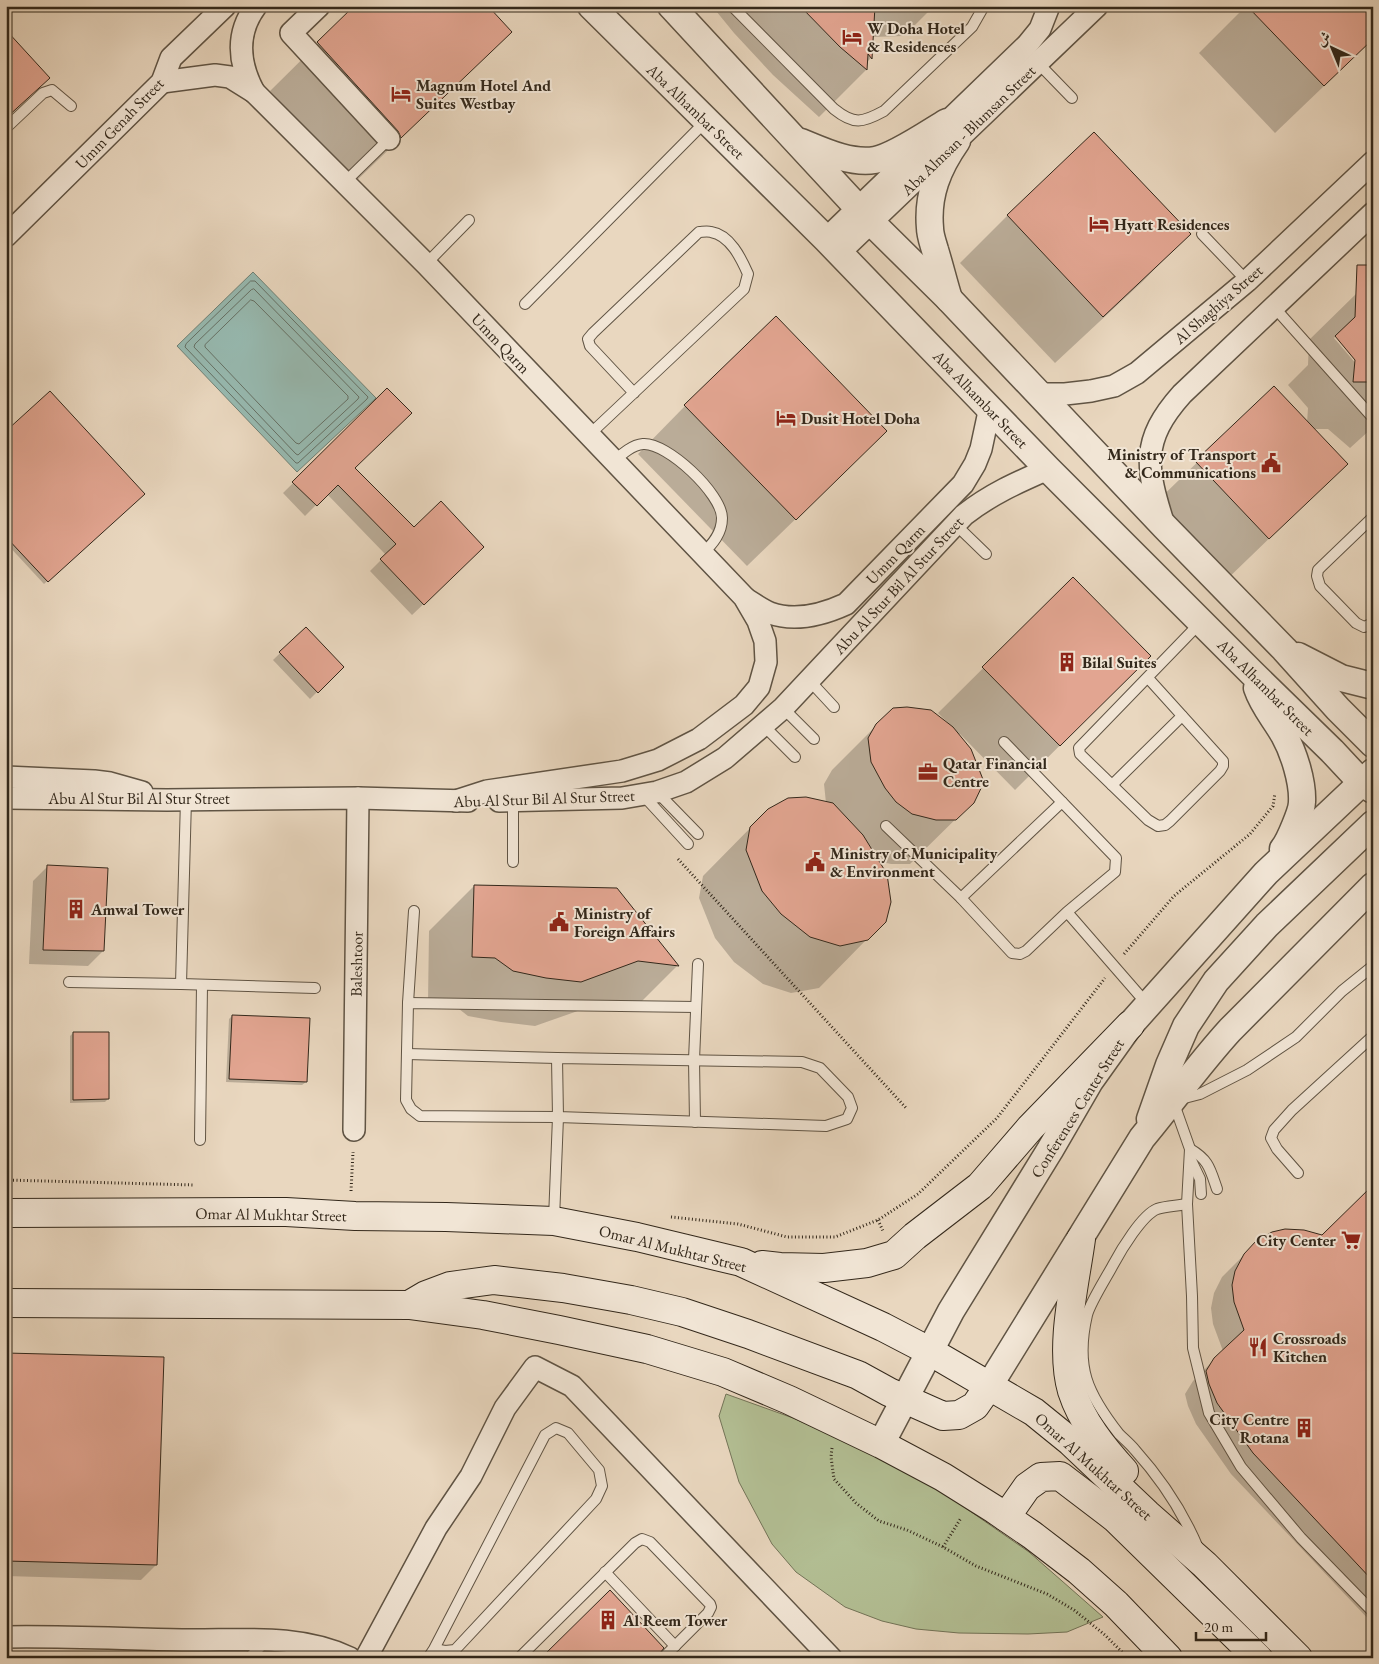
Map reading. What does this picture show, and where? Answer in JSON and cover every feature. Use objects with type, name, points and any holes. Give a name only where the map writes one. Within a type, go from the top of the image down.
[{"type":"main road","points":[[741,1262],[780,1267],[824,1268],[867,1264],[894,1255],[914,1236],[980,1186],[1030,1128],[1130,1026]]},
{"type":"main road","name":"Omar Al Mukhtar Street","points":[[6,1213],[286,1212],[355,1216],[554,1221],[637,1237],[741,1262],[883,1327],[931,1352],[1034,1412],[1071,1442],[1147,1514],[1205,1565],[1298,1658]]},
{"type":"main road","points":[[1081,1239],[1070,1305],[1068,1332],[1068,1372],[1072,1391],[1084,1419],[1105,1450],[1131,1479],[1142,1497],[1147,1514]]},
{"type":"main road","points":[[409,1305],[426,1295],[450,1286],[494,1280],[564,1288],[631,1300],[682,1312],[805,1354],[858,1375],[889,1392],[942,1416],[959,1415],[975,1406],[989,1386]]},
{"type":"main road","points":[[6,1303],[409,1305],[483,1315],[550,1328],[647,1349],[723,1372],[789,1400],[881,1444],[974,1496],[1079,1570],[1116,1604],[1168,1658]]},
{"type":"main road","points":[[1006,1517],[1026,1487],[1041,1477],[1060,1476],[1114,1518],[1258,1658]]},
{"type":"street","name":"Umm Genah Street","points":[[6,236],[162,82],[171,58],[225,6]]},
{"type":"street","name":"Umm Qarm","points":[[254,92],[246,77],[242,60],[242,42],[246,24],[256,6]]},
{"type":"street","points":[[319,6],[291,33],[389,138]]},
{"type":"street","name":"Aba Alhambar Street","points":[[591,6],[615,32],[833,246],[1048,469],[1252,673],[1332,751],[1369,781]]},
{"type":"street","points":[[671,6],[865,215],[949,299],[1373,744]]},
{"type":"street","name":"Aba Almsan - Blumsan Street","points":[[952,132],[1040,29],[1049,6]]},
{"type":"street","name":"Aba Almsan - Blumsan Street","points":[[833,246],[952,132],[1038,63],[1097,6]]},
{"type":"street","name":"Umm Qarm","points":[[162,82],[215,75],[230,78],[254,92],[426,264],[744,597],[768,612],[782,616],[804,617],[828,612],[846,604],[963,484],[978,456],[990,407]]},
{"type":"street","points":[[793,139],[831,154],[859,160],[876,160],[913,142],[952,132],[946,156],[938,172],[933,189],[930,209],[930,230],[949,299]]},
{"type":"street","name":"Al Shaghiya Street","points":[[1038,394],[1091,392],[1114,386],[1137,373],[1247,282],[1373,162]]},
{"type":"street","points":[[1165,527],[1153,491],[1150,466],[1151,445],[1167,411],[1182,394],[1373,213]]},
{"type":"street","name":"Abu Al Stur Bil Al Stur Street","points":[[6,798],[358,798],[456,802],[622,798],[649,793],[686,782],[725,758],[783,708],[964,515],[984,499],[1048,469]]},
{"type":"street","name":"Umm Qarm","points":[[456,802],[486,791],[622,771],[658,760],[699,739],[744,705],[759,687],[766,662],[765,640],[758,621],[744,597]]},
{"type":"street","points":[[1284,649],[1341,678],[1373,686]]},
{"type":"street","points":[[1252,673],[1261,699],[1284,735],[1298,766],[1302,804],[1286,846],[1266,873]]},
{"type":"street","points":[[6,777],[110,783],[176,799]]},
{"type":"street","name":"Conferences Center Street","points":[[881,1444],[951,1311],[1090,1081],[1130,1026],[1266,873],[1369,781]]},
{"type":"street","name":"Baleshtoor","points":[[354,1130],[358,798]]},
{"type":"street","points":[[1142,1138],[1168,1065],[1186,1026],[1216,981],[1267,925],[1373,824]]},
{"type":"street","points":[[989,1386],[1142,1138],[1230,1030],[1373,886]]},
{"type":"street","points":[[366,1658],[436,1528],[471,1476],[505,1408],[535,1367],[572,1386],[831,1658]]},
{"type":"street","points":[[6,1637],[268,1639],[332,1649],[350,1658]]},
{"type":"lane","points":[[732,6],[834,109],[843,116],[856,121],[868,120],[884,111],[972,26],[984,6]]},
{"type":"lane","points":[[1038,63],[1072,98]]},
{"type":"lane","points":[[6,128],[43,93],[52,90],[72,106]]},
{"type":"lane","points":[[525,304],[706,120]]},
{"type":"lane","points":[[344,183],[389,138]]},
{"type":"lane","points":[[426,264],[469,220]]},
{"type":"lane","points":[[589,435],[634,393],[744,289],[748,274],[730,242],[712,232],[699,232],[588,339],[590,346],[634,393]]},
{"type":"lane","points":[[1202,234],[1247,282]]},
{"type":"lane","points":[[1274,307],[1373,418]]},
{"type":"lane","points":[[614,461],[632,447],[644,444],[665,450],[694,474],[716,500],[722,516],[720,531],[714,542],[702,554]]},
{"type":"lane","points":[[1373,517],[1318,570],[1317,576],[1320,586],[1356,623],[1364,627],[1373,623]]},
{"type":"lane","points":[[955,524],[986,554]]},
{"type":"lane","points":[[1148,678],[1222,761],[1223,766],[1170,821],[1165,825],[1158,826],[1080,754],[1080,748],[1201,622]]},
{"type":"lane","points":[[809,680],[834,707]]},
{"type":"lane","points":[[783,708],[814,739]]},
{"type":"lane","points":[[1112,785],[1182,716]]},
{"type":"lane","points":[[763,725],[795,757]]},
{"type":"lane","points":[[886,826],[961,898],[1012,953],[1020,954],[1026,951],[1067,912],[1115,872],[1116,858],[1004,742]]},
{"type":"lane","points":[[649,793],[698,834]]},
{"type":"lane","points":[[649,793],[688,844]]},
{"type":"lane","points":[[176,799],[181,984]]},
{"type":"lane","points":[[512,862],[513,800]]},
{"type":"lane","points":[[961,898],[1062,802]]},
{"type":"lane","points":[[407,1054],[802,1062],[820,1068],[848,1097],[852,1108],[848,1119],[826,1126],[558,1117],[420,1116],[411,1109],[406,1100],[408,1003],[414,911]]},
{"type":"lane","points":[[1067,912],[1148,1005]]},
{"type":"lane","points":[[695,1122],[694,1060],[698,964]]},
{"type":"lane","points":[[1201,1194],[1200,1179],[1173,1101],[1200,1094],[1255,1065],[1296,1037],[1342,991],[1373,966]]},
{"type":"lane","points":[[69,982],[315,988]]},
{"type":"lane","points":[[200,1140],[202,985]]},
{"type":"lane","points":[[408,1003],[696,1007]]},
{"type":"lane","points":[[1298,1172],[1276,1149],[1272,1138],[1274,1130],[1292,1110],[1373,1036]]},
{"type":"lane","points":[[554,1221],[558,1117],[556,1058]]},
{"type":"lane","points":[[1190,1153],[1202,1156],[1210,1168],[1217,1189]]},
{"type":"lane","points":[[1190,1153],[1187,1204],[1193,1348],[1209,1414],[1240,1467],[1301,1538],[1373,1612]]},
{"type":"lane","points":[[1187,1204],[1155,1210],[1143,1220],[1116,1259],[1087,1313],[1082,1363],[1094,1397],[1120,1435],[1134,1449],[1170,1494],[1190,1530],[1205,1565]]},
{"type":"lane","points":[[556,1428],[568,1434],[599,1470],[602,1486],[596,1499],[455,1650],[431,1653],[545,1435],[556,1428]]},
{"type":"lane","points":[[519,1658],[638,1540],[646,1539],[711,1607],[708,1613],[663,1658]]},
{"type":"lane","points":[[605,1572],[675,1646]]},
{"type":"lane","points":[[249,1658],[268,1639]]},
{"type":"path","points":[[670,1217],[738,1224],[787,1237],[834,1237],[878,1220],[918,1194],[997,1118],[1114,966],[1174,896],[1250,834],[1273,806],[1279,774],[1298,771]]},
{"type":"path","points":[[675,856],[907,1110]]},
{"type":"path","points":[[354,1130],[350,1189],[355,1216]]},
{"type":"path","points":[[6,1180],[203,1185]]},
{"type":"path","points":[[350,1189],[360,1190]]},
{"type":"path","points":[[834,1422],[831,1457],[834,1479],[856,1504],[879,1521],[907,1530],[943,1547],[976,1566],[1047,1594],[1074,1610],[1105,1635],[1128,1658]]},
{"type":"path","points":[[943,1547],[974,1496]]},
{"type":"green space","points":[[726,1394],[793,1418],[876,1455],[931,1484],[1029,1552],[1103,1617],[1067,1632],[1028,1634],[959,1633],[916,1629],[882,1621],[845,1607],[796,1572],[772,1544],[739,1482],[719,1416]]},
{"type":"water","points":[[253,272],[376,398],[297,472],[177,346]]},
{"type":"building","name":"Magnum Hotel And Suites Westbay","points":[[354,6],[488,6],[512,32],[401,138],[398,131],[317,42]]},
{"type":"building","name":"W Doha Hotel & Residences","points":[[800,6],[875,6],[872,59],[868,54],[867,70],[840,47]]},
{"type":"building","points":[[1247,6],[1373,6],[1373,39],[1324,86]]},
{"type":"building","points":[[6,30],[50,78],[6,118]]},
{"type":"building","name":"Hyatt Residences","points":[[1094,132],[1191,234],[1103,317],[1007,215]]},
{"type":"building","points":[[1357,265],[1373,265],[1373,382],[1353,382],[1355,360],[1335,336],[1355,317]]},
{"type":"building","name":"Dusit Hotel Doha","points":[[776,316],[887,431],[796,520],[684,405]]},
{"type":"building","name":"Ministry of Transport & Communications","points":[[1274,386],[1348,464],[1269,539],[1195,461]]},
{"type":"building","points":[[387,388],[412,413],[355,468],[414,527],[441,501],[484,547],[424,605],[380,559],[396,544],[338,485],[317,506],[292,482]]},
{"type":"building","points":[[50,391],[145,494],[48,582],[6,537],[6,431]]},
{"type":"building","name":"Bilal Suites","points":[[1073,577],[1151,656],[1060,746],[982,667]]},
{"type":"building","points":[[306,627],[344,667],[318,693],[279,652]]},
{"type":"building","name":"Qatar Financial Centre","points":[[907,707],[931,710],[953,727],[971,749],[984,782],[974,803],[956,820],[936,820],[912,814],[896,802],[885,788],[871,762],[868,738],[876,724],[893,708]]},
{"type":"building","name":"Ministry of Municipality & Environment","points":[[806,797],[833,803],[863,835],[887,874],[891,902],[886,922],[868,940],[840,946],[810,937],[781,914],[762,891],[746,850],[750,827],[768,809],[788,798]]},
{"type":"building","name":"Amwal Tower","points":[[47,865],[108,868],[104,951],[43,950]]},
{"type":"building","name":"Ministry of Foreign Affairs","points":[[474,885],[617,888],[679,966],[638,961],[581,982],[546,978],[513,971],[495,958],[472,957]]},
{"type":"building","points":[[232,1015],[310,1018],[307,1082],[229,1079]]},
{"type":"building","points":[[73,1032],[109,1032],[109,1099],[73,1100]]},
{"type":"building","name":"City Centre Rotana","points":[[1373,1185],[1373,1581],[1253,1453],[1217,1403],[1206,1371],[1214,1358],[1244,1330],[1234,1302],[1232,1285],[1235,1271],[1244,1254],[1256,1241],[1272,1232],[1285,1229],[1304,1230],[1322,1235]]},
{"type":"building","points":[[6,1353],[164,1357],[157,1565],[6,1561]]},
{"type":"building","name":"Al Reem Tower","points":[[610,1590],[664,1648],[656,1658],[541,1658]]},
{"type":"place","name":"W Doha Hotel & Residences","points":[[852,37]]},
{"type":"place","name":"Magnum Hotel And Suites Westbay","points":[[401,94]]},
{"type":"place","name":"Hyatt Residences","points":[[1099,224]]},
{"type":"place","name":"Dusit Hotel Doha","points":[[786,418]]},
{"type":"place","name":"Ministry of Transport & Communications","points":[[1271,463]]},
{"type":"place","name":"Bilal Suites","points":[[1067,662]]},
{"type":"place","name":"Qatar Financial Centre","points":[[928,772]]},
{"type":"place","name":"Ministry of Municipality & Environment","points":[[815,862]]},
{"type":"place","name":"Amwal Tower","points":[[76,909]]},
{"type":"place","name":"Ministry of Foreign Affairs","points":[[559,922]]},
{"type":"place","name":"City Center","points":[[1351,1240]]},
{"type":"place","name":"Crossroads Kitchen","points":[[1258,1347]]},
{"type":"place","name":"City Centre Rotana","points":[[1304,1428]]},
{"type":"place","name":"Al Reem Tower","points":[[608,1620]]}]
